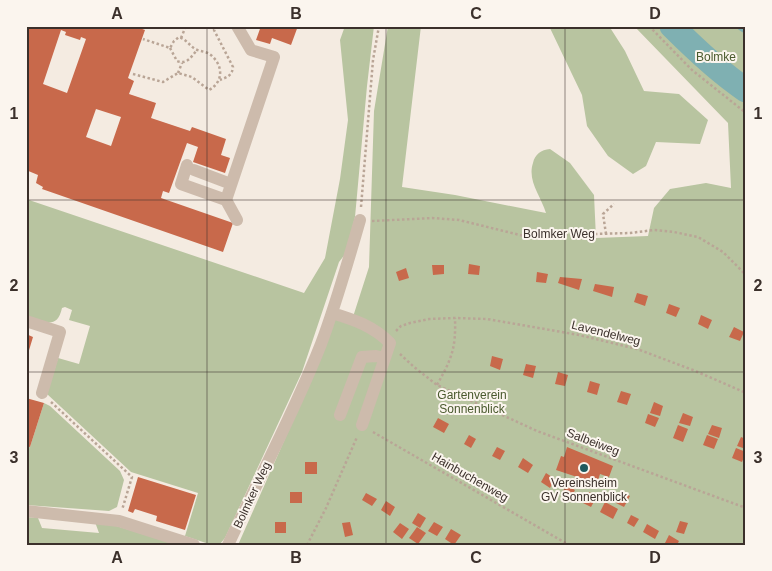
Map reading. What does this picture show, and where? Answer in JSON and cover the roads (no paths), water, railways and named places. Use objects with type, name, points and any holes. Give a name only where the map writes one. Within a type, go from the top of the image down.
[{"type":"street","points":[[226,200],[274,57],[251,50],[237,26]]},
{"type":"street","points":[[231,184],[191,168],[181,184],[226,200],[237,220]]},
{"type":"street","name":"Bolmker Weg","points":[[228,545],[307,378],[332,313],[360,220]]},
{"type":"street","points":[[332,313],[356,320],[379,332],[390,343],[360,430]]},
{"type":"street","points":[[26,321],[60,332],[42,393]]},
{"type":"street","points":[[340,415],[362,358],[376,356],[385,358]]},
{"type":"street","points":[[26,512],[119,521],[194,545]]},
{"type":"waterway","points":[[672,26],[726,76],[746,90]]},
{"type":"waterway","points":[[737,26],[746,32]]},
{"type":"place","name":"Vereinsheim GV Sonnenblick","points":[[584,468]]},
{"type":"park label","name":"Bolmke","points":[[716,57]]},
{"type":"park label","name":"Gartenverein Sonnenblick","points":[[472,402]]}]
